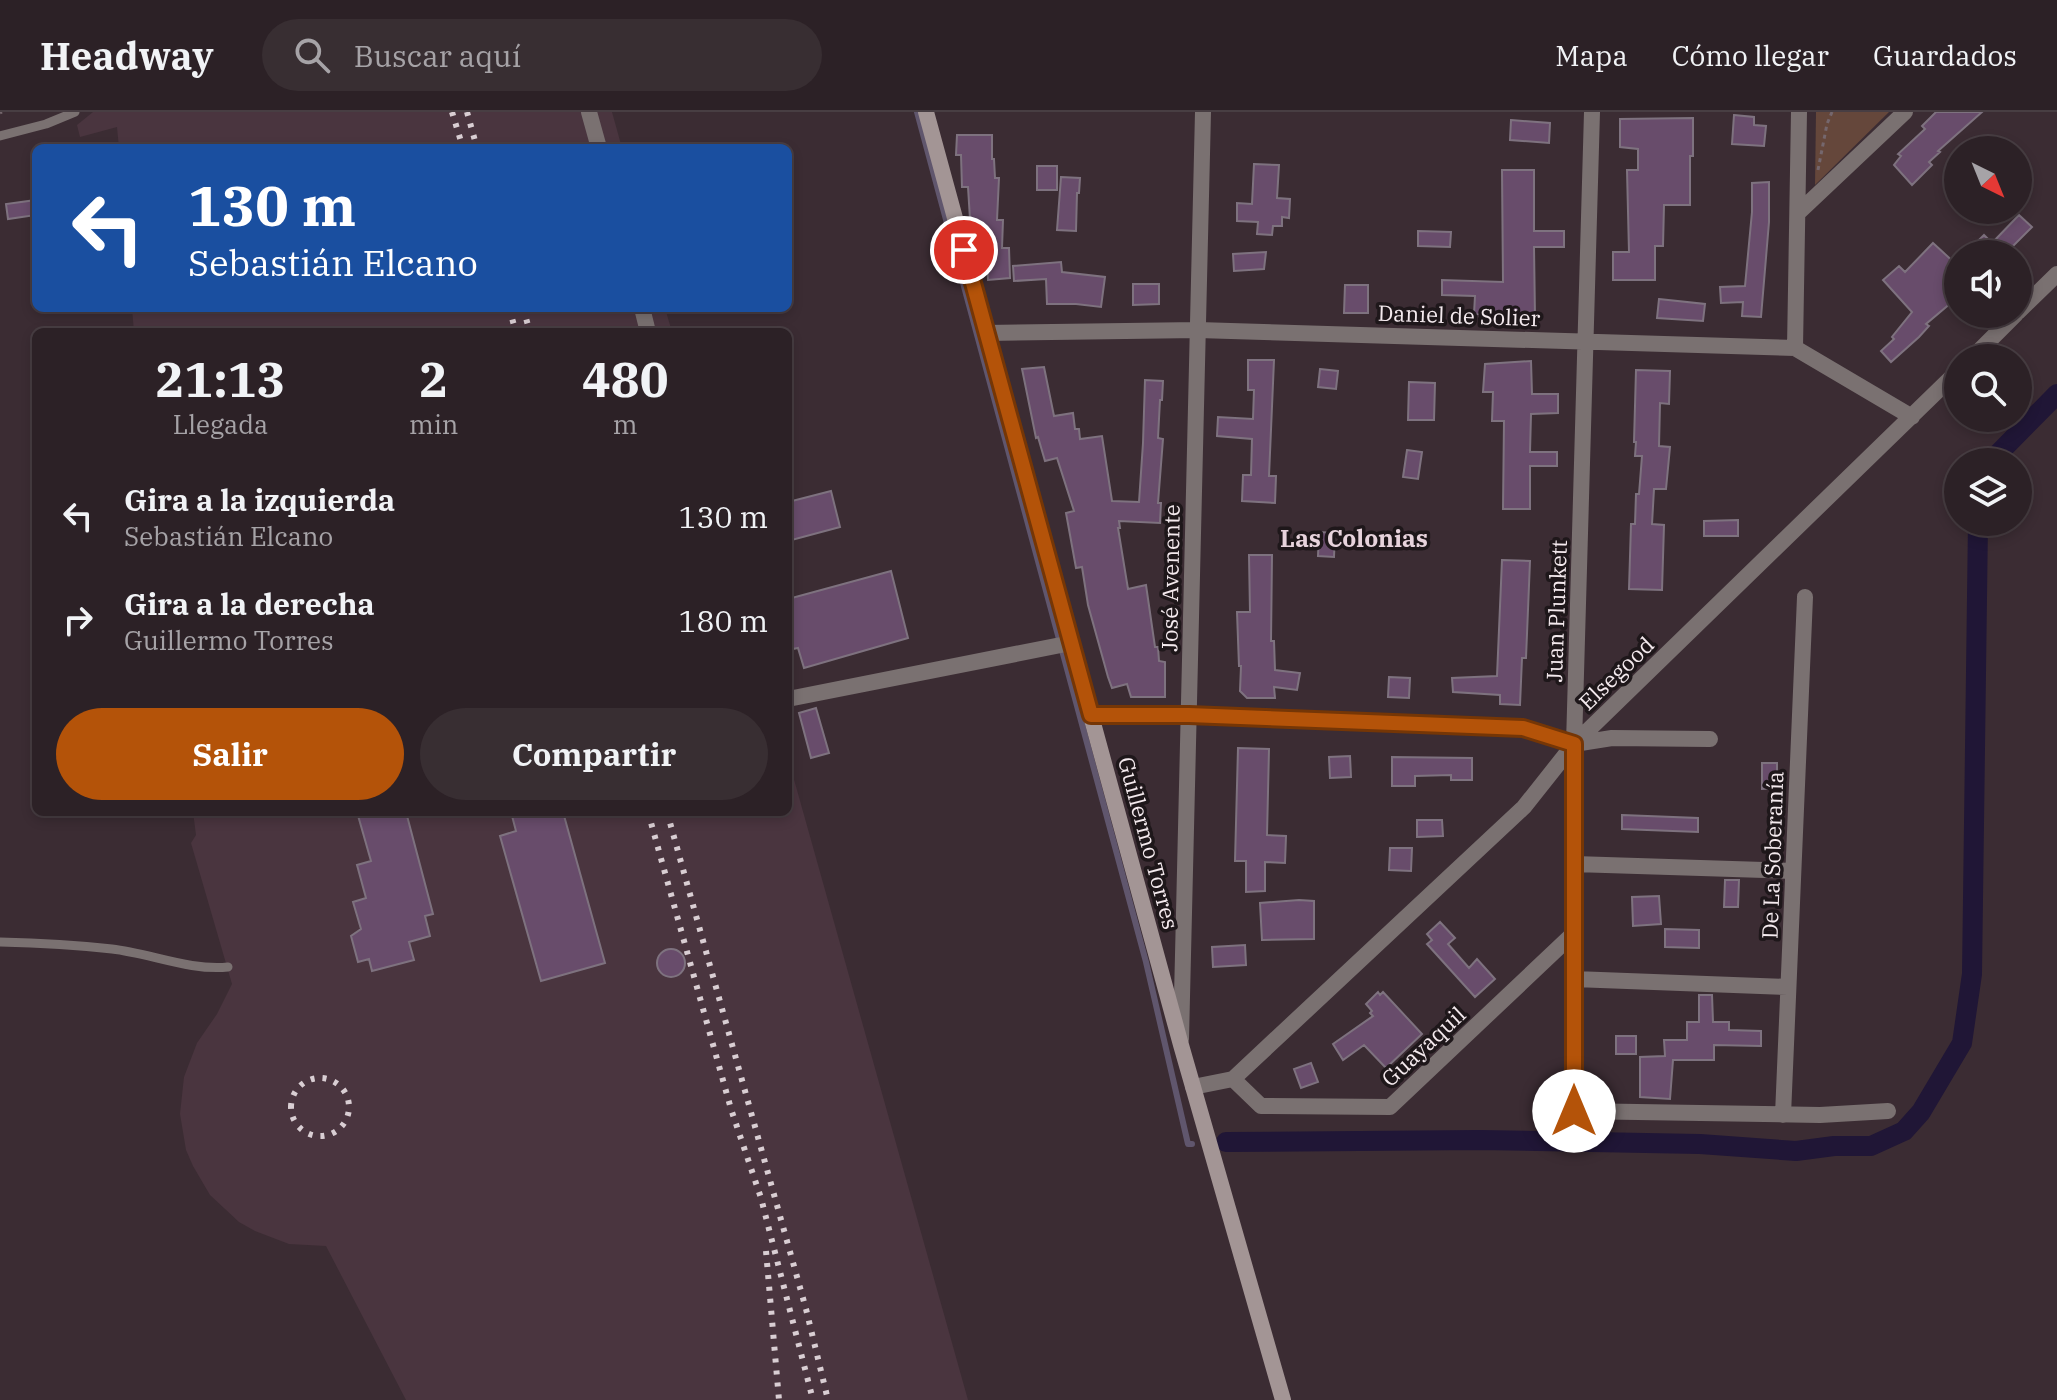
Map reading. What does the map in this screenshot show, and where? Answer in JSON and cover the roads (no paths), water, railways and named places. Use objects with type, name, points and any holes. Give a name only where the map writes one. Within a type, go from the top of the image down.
[{"type":"main road","name":"Guillermo Torres","points":[[926,112],[1181,1045],[1283,1400]]},
{"type":"street","points":[[589,112],[598,144]]},
{"type":"street","name":"José Avenente","points":[[1181,1045],[1203,112]]},
{"type":"street","name":"Juan Plunkett","points":[[1592,112],[1574,744],[1574,1111],[1783,1115]]},
{"type":"street","points":[[1795,348],[1799,112]]},
{"type":"street","points":[[1798,213],[1905,112]]},
{"type":"street","points":[[2032,298],[2057,274]]},
{"type":"street","points":[[1986,344],[2002,328]]},
{"type":"street","name":"Daniel de Solier","points":[[986,333],[1198,330],[1795,348],[1912,417]]},
{"type":"street","name":"Elsegood","points":[[1233,1079],[1524,807],[1574,744],[1944,385]]},
{"type":"street","name":"De La Soberanía","points":[[1783,1115],[1805,597]]},
{"type":"street","points":[[792,698],[1071,643]]},
{"type":"street","points":[[1091,715],[1189,715],[1523,728],[1574,744],[1612,738],[1710,739]]},
{"type":"street","points":[[1574,864],[1793,871]]},
{"type":"street","name":"Guayaquil","points":[[1233,1079],[1261,1106],[1390,1107],[1574,933]]},
{"type":"street","points":[[1574,979],[1788,987]]},
{"type":"street","points":[[1193,1087],[1233,1079]]},
{"type":"street","points":[[1783,1115],[1888,1111]]},
{"type":"lane","points":[[0,136],[46,124],[75,112]]},
{"type":"lane","points":[[0,942],[112,949],[216,969],[228,967]]},
{"type":"waterway","points":[[917,112],[1146,962],[1188,1144],[1192,1144]]},
{"type":"waterway","points":[[2004,448],[2057,394]]},
{"type":"waterway","points":[[1226,1142],[1479,1140],[1700,1144],[1796,1151],[1834,1146],[1871,1146],[1904,1131],[1921,1112],[1962,1043],[1972,974],[1978,536]]},
{"type":"railway","points":[[452,112],[462,144]]},
{"type":"railway","points":[[467,112],[476,144]]},
{"type":"railway","points":[[510,312],[515,328]]},
{"type":"railway","points":[[524,312],[529,328]]},
{"type":"railway","points":[[649,816],[731,1109],[761,1198],[813,1400]]},
{"type":"railway","points":[[668,816],[806,1309],[828,1400]]},
{"type":"railway","points":[[320,1078],[331,1080],[340,1087],[347,1096],[349,1107],[347,1118],[340,1127],[331,1134],[320,1136],[309,1134],[300,1127],[293,1118],[291,1107],[293,1096],[300,1087],[309,1080],[320,1078]]},
{"type":"railway","points":[[766,1251],[779,1400]]},
{"type":"district","name":"Las Colonias","points":[[1354,538]]}]
